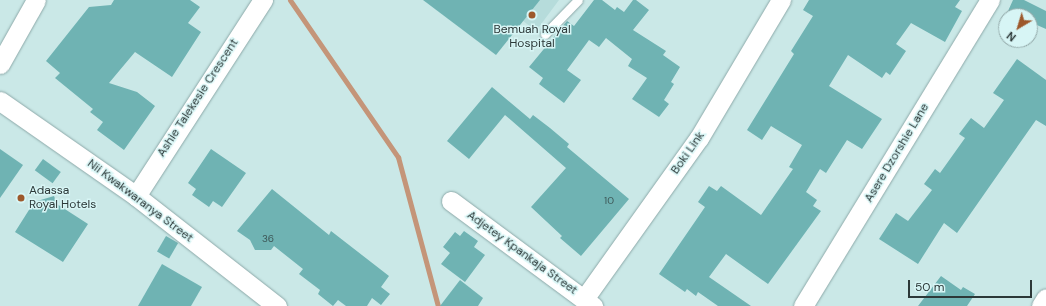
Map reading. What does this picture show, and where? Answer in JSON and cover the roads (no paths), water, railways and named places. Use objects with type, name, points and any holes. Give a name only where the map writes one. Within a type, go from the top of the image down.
[{"type":"street","points":[[0,64],[36,0]]},
{"type":"street","name":"Ashie Talekesie Crescent","points":[[136,196],[263,0]]},
{"type":"street","name":"Boki Link","points":[[588,302],[699,138],[781,0]]},
{"type":"street","name":"Asere Dzorshie Lane","points":[[803,306],[990,0]]},
{"type":"street","name":"Nii Kwakwaranya Street","points":[[0,101],[136,196],[277,306]]},
{"type":"street","name":"Adjetey Kpankaja Street","points":[[451,201],[588,302]]},
{"type":"street","points":[[1041,306],[1046,298]]},
{"type":"lane","points":[[545,34],[578,0]]},
{"type":"waterway","points":[[290,0],[398,157],[438,306]]},
{"type":"place","name":"Bemuah Royal Hospital","points":[[532,15]]},
{"type":"place","name":"Adassa Royal Hotels","points":[[21,198]]}]
